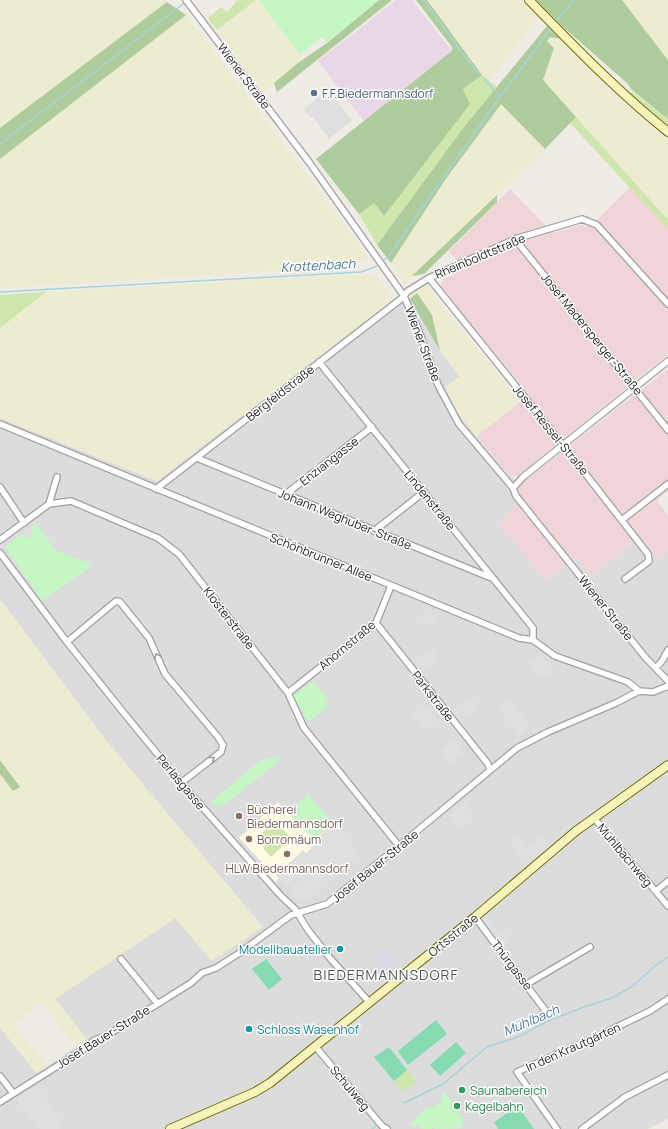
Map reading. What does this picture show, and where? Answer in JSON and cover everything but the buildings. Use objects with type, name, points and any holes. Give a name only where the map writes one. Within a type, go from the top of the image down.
[{"type":"street","name":"Wiener Straße","points":[[186,0],[270,110],[376,255],[404,296],[420,334],[438,385],[459,424],[513,488],[516,496],[645,657],[668,681]]},
{"type":"street","points":[[529,0],[623,94],[668,132]]},
{"type":"street","name":"Rheinboldtstraße","points":[[404,296],[408,291],[429,278],[515,239],[582,219],[597,225],[668,304]]},
{"type":"street","name":"Josef Madersperger-Straße","points":[[515,239],[668,430]]},
{"type":"street","name":"Josef Ressel-Straße","points":[[429,278],[648,554],[649,561],[625,579]]},
{"type":"street","name":"Bergfeldstraße","points":[[156,489],[404,296]]},
{"type":"street","points":[[513,488],[523,477],[668,360]]},
{"type":"street","name":"Lindenstraße","points":[[319,362],[533,628],[533,640]]},
{"type":"street","name":"Schönbrunner Allee","points":[[0,424],[519,638],[533,640],[554,656],[628,682],[640,691]]},
{"type":"street","name":"Enziangasse","points":[[286,494],[372,428]]},
{"type":"street","name":"Johann Weghuber-Straße","points":[[197,458],[494,580]]},
{"type":"street","points":[[49,504],[57,477]]},
{"type":"street","points":[[622,520],[668,484]]},
{"type":"street","points":[[0,487],[24,523]]},
{"type":"street","points":[[374,530],[424,492]]},
{"type":"street","name":"Klosterstraße","points":[[0,540],[49,504],[71,501],[158,538],[180,554],[288,692],[304,728],[399,846]]},
{"type":"street","name":"Perlasgasse","points":[[0,553],[67,642],[181,783],[281,896],[298,912],[308,930],[328,957],[370,1003]]},
{"type":"street","name":"Ahornstraße","points":[[288,692],[376,623],[391,586]]},
{"type":"street","points":[[67,642],[116,601],[120,602],[149,638],[165,674],[218,737],[222,745],[221,752],[181,783]]},
{"type":"street","name":"Parkstraße","points":[[376,623],[488,764],[490,770]]},
{"type":"street","points":[[656,668],[668,650]]},
{"type":"street","name":"Josef Bauer-Straße","points":[[0,1102],[78,1053],[95,1040],[106,1036],[191,983],[202,973],[216,968],[241,952],[291,915],[327,904],[517,748],[548,732],[640,691],[653,692],[668,686]]},
{"type":"street","name":"Ortsstraße","points":[[170,1129],[255,1092],[270,1083],[475,917],[576,831],[668,765]]},
{"type":"street","name":"Mühlbachweg","points":[[594,818],[668,906]]},
{"type":"street","name":"Mühlbachweg","points":[[656,891],[668,881]]},
{"type":"street","name":"Thürgasse","points":[[475,917],[527,984],[548,1014]]},
{"type":"street","points":[[527,984],[590,947]]},
{"type":"street","points":[[121,959],[158,1003]]},
{"type":"street","name":"In den Krautgärten","points":[[557,1129],[518,1072],[612,1030],[650,1011],[668,999]]},
{"type":"street","name":"Schulweg","points":[[315,1046],[382,1126]]},
{"type":"street","points":[[582,1129],[625,1097],[668,1075]]},
{"type":"street","points":[[0,1076],[14,1093]]},
{"type":"shaded area","points":[[396,0],[412,0],[452,51],[364,121],[318,61]]},
{"type":"shaded area","points":[[328,91],[352,120],[329,139],[313,117],[311,118],[304,109],[320,96],[323,99],[326,97],[324,95]]},
{"type":"shaded area","points":[[630,187],[668,229],[668,354],[518,476],[510,476],[477,436],[529,395],[440,286],[443,280],[464,269],[449,251],[510,189],[553,233],[580,225],[590,227]]},
{"type":"shaded area","points":[[405,290],[440,351],[460,376],[458,414],[510,476],[521,484],[517,504],[499,523],[546,580],[576,557],[591,576],[640,536],[658,558],[668,550],[668,1119],[647,1129],[0,1129],[0,1027],[36,1073],[87,1039],[55,999],[175,918],[212,961],[101,734],[0,599],[0,418],[157,481]]},
{"type":"shaded area","points":[[668,369],[668,491],[657,500],[668,516],[668,550],[658,558],[639,536],[591,576],[576,557],[545,580],[499,523],[517,504],[521,484]]},
{"type":"shaded area","points":[[426,607],[431,609],[430,612],[439,616],[435,626],[421,620]]},
{"type":"shaded area","points":[[431,648],[439,658],[421,672],[413,662]]},
{"type":"shaded area","points":[[540,655],[553,671],[542,680],[528,664]]},
{"type":"shaded area","points":[[471,697],[480,708],[460,724],[451,713]]},
{"type":"shaded area","points":[[510,699],[530,725],[526,728],[527,730],[520,735],[498,708]]},
{"type":"shaded area","points":[[426,706],[437,720],[424,731],[412,716]]},
{"type":"shaded area","points":[[453,739],[465,753],[452,765],[440,751]]},
{"type":"shaded area","name":"HLW Biedermannsdorf","points":[[278,802],[314,840],[333,823],[343,834],[286,886],[279,878],[276,882],[265,871],[267,868],[239,838]]},
{"type":"shaded area","points":[[466,802],[471,809],[469,811],[475,819],[461,830],[450,815]]},
{"type":"shaded area","points":[[333,823],[360,853],[309,901],[304,904],[301,901],[298,903],[295,900],[297,898],[291,891],[300,881],[296,877],[286,886],[276,875],[303,850],[306,853],[315,844],[310,839],[316,840]]},
{"type":"shaded area","points":[[517,834],[528,847],[541,836],[549,846],[525,866],[509,840]]},
{"type":"shaded area","points":[[488,918],[502,934],[505,932],[510,939],[501,947],[482,923]]},
{"type":"shaded area","points":[[382,945],[385,953],[390,953],[400,966],[382,981],[376,974],[378,964],[376,958],[378,953],[376,949]]},
{"type":"shaded area","points":[[37,1085],[63,1124],[57,1129],[40,1129],[15,1099]]},
{"type":"green space","points":[[0,0],[167,0],[167,2],[0,128]]},
{"type":"green space","points":[[236,0],[256,0],[217,30],[208,18],[221,7],[227,12],[237,1]]},
{"type":"green space","points":[[256,0],[259,0],[300,55],[298,63],[263,92],[217,31]]},
{"type":"green space","points":[[259,0],[379,0],[327,43],[322,37],[300,55]]},
{"type":"green space","points":[[379,0],[392,0],[277,92],[274,83],[298,63],[327,43]]},
{"type":"green space","points":[[416,0],[427,0],[482,75],[463,89],[470,104],[384,216],[374,203],[359,214],[316,159],[452,51],[452,47]]},
{"type":"green space","points":[[427,0],[522,0],[538,16],[489,82]]},
{"type":"green space","points":[[536,0],[622,0],[668,60],[668,119],[632,90],[627,83],[562,26]]},
{"type":"green space","points":[[622,0],[668,0],[668,60],[666,57]]},
{"type":"green space","points":[[167,2],[186,15],[0,159],[0,128]]},
{"type":"green space","points":[[186,15],[368,257],[353,266],[0,288],[0,159]]},
{"type":"green space","points":[[547,26],[560,39],[550,37],[547,41],[554,48],[543,80],[576,117],[545,149],[501,104],[445,180],[391,263],[377,245],[464,127]]},
{"type":"green space","points":[[550,37],[560,39],[627,106],[668,140],[668,220],[543,80],[554,48],[547,41]]},
{"type":"green space","points":[[482,75],[497,87],[464,127],[377,245],[359,214],[374,203],[384,215],[463,89]]},
{"type":"green space","points":[[631,91],[668,119],[668,127],[632,98]]},
{"type":"green space","points":[[501,104],[545,149],[405,283],[391,263],[445,180]]},
{"type":"green space","points":[[576,117],[668,220],[668,229],[570,123]]},
{"type":"green space","points":[[497,195],[497,202],[424,274],[412,276]]},
{"type":"green space","points":[[366,274],[378,279],[394,299],[157,481],[0,418],[0,328],[46,292]]},
{"type":"green space","points":[[426,285],[520,402],[477,436],[458,414],[445,387],[460,376],[440,351],[432,315],[417,294],[410,299],[412,292]]},
{"type":"green space","points":[[46,292],[0,328],[0,295]]},
{"type":"green space","points":[[417,293],[432,315],[440,351],[410,299]]},
{"type":"green space","points":[[36,523],[55,550],[91,564],[90,567],[42,601],[5,547],[22,534],[28,538],[33,533],[30,528]]},
{"type":"green space","points":[[0,599],[101,734],[263,927],[212,961],[175,918],[55,999],[87,1039],[77,1046],[41,1003],[14,1025],[48,1066],[36,1073],[0,1027]]},
{"type":"green space","points":[[314,681],[329,701],[326,704],[328,707],[309,722],[293,696]]},
{"type":"green space","points":[[278,756],[280,760],[233,798],[218,808],[212,801],[260,761]]},
{"type":"green space","points":[[0,760],[20,787],[13,791],[0,774]]},
{"type":"green space","points":[[308,794],[333,823],[314,840],[293,818],[299,812],[294,807]]},
{"type":"green space","points":[[275,821],[291,838],[271,857],[263,848],[266,846],[258,837]]},
{"type":"green space","points":[[266,959],[282,979],[269,990],[252,969]]},
{"type":"green space","points":[[436,1020],[447,1034],[408,1065],[398,1051]]},
{"type":"green space","points":[[456,1042],[466,1053],[440,1076],[430,1065]]},
{"type":"green space","points":[[389,1047],[407,1070],[394,1081],[374,1057]]},
{"type":"green space","points":[[407,1070],[417,1081],[403,1092],[394,1081]]},
{"type":"green space","points":[[444,1092],[465,1121],[461,1124],[464,1128],[436,1129],[434,1127],[431,1129],[422,1129],[419,1124],[414,1128],[410,1124],[425,1109],[437,1106],[441,1102],[442,1094]]},
{"type":"green space","points":[[518,1106],[534,1129],[498,1129],[494,1122]]},
{"type":"waterway","points":[[424,0],[480,75]]},
{"type":"waterway","name":"Krottenbach","points":[[555,23],[574,0]]},
{"type":"waterway","points":[[0,144],[183,4]]},
{"type":"waterway","name":"Krottenbach","points":[[0,292],[361,272],[375,267],[388,257],[500,97],[551,28]]},
{"type":"waterway","points":[[484,79],[500,97]]},
{"type":"waterway","name":"Mühlbach","points":[[404,1103],[443,1084],[487,1047],[518,1037],[548,1021],[612,998],[633,986],[656,965],[668,957]]},
{"type":"waterway","name":"Mühlbach","points":[[372,1129],[376,1126]]},
{"type":"place","name":"F.F.Biedermannsdorf","points":[[314,93]]},
{"type":"place","name":"Bücherei Biedermannsdorf","points":[[239,816]]},
{"type":"place","name":"Borromäum","points":[[249,839]]},
{"type":"place","name":"HLW Biedermannsdorf","points":[[287,854]]},
{"type":"place","name":"Modellbauatelier","points":[[340,949]]},
{"type":"place","name":"Schloss Wasenhof","points":[[249,1029]]},
{"type":"place","name":"Saunabereich","points":[[462,1090]]},
{"type":"place","name":"Kegelbahn","points":[[457,1106]]},
{"type":"district","name":"BIEDERMANNSDORF","points":[[386,974]]}]
